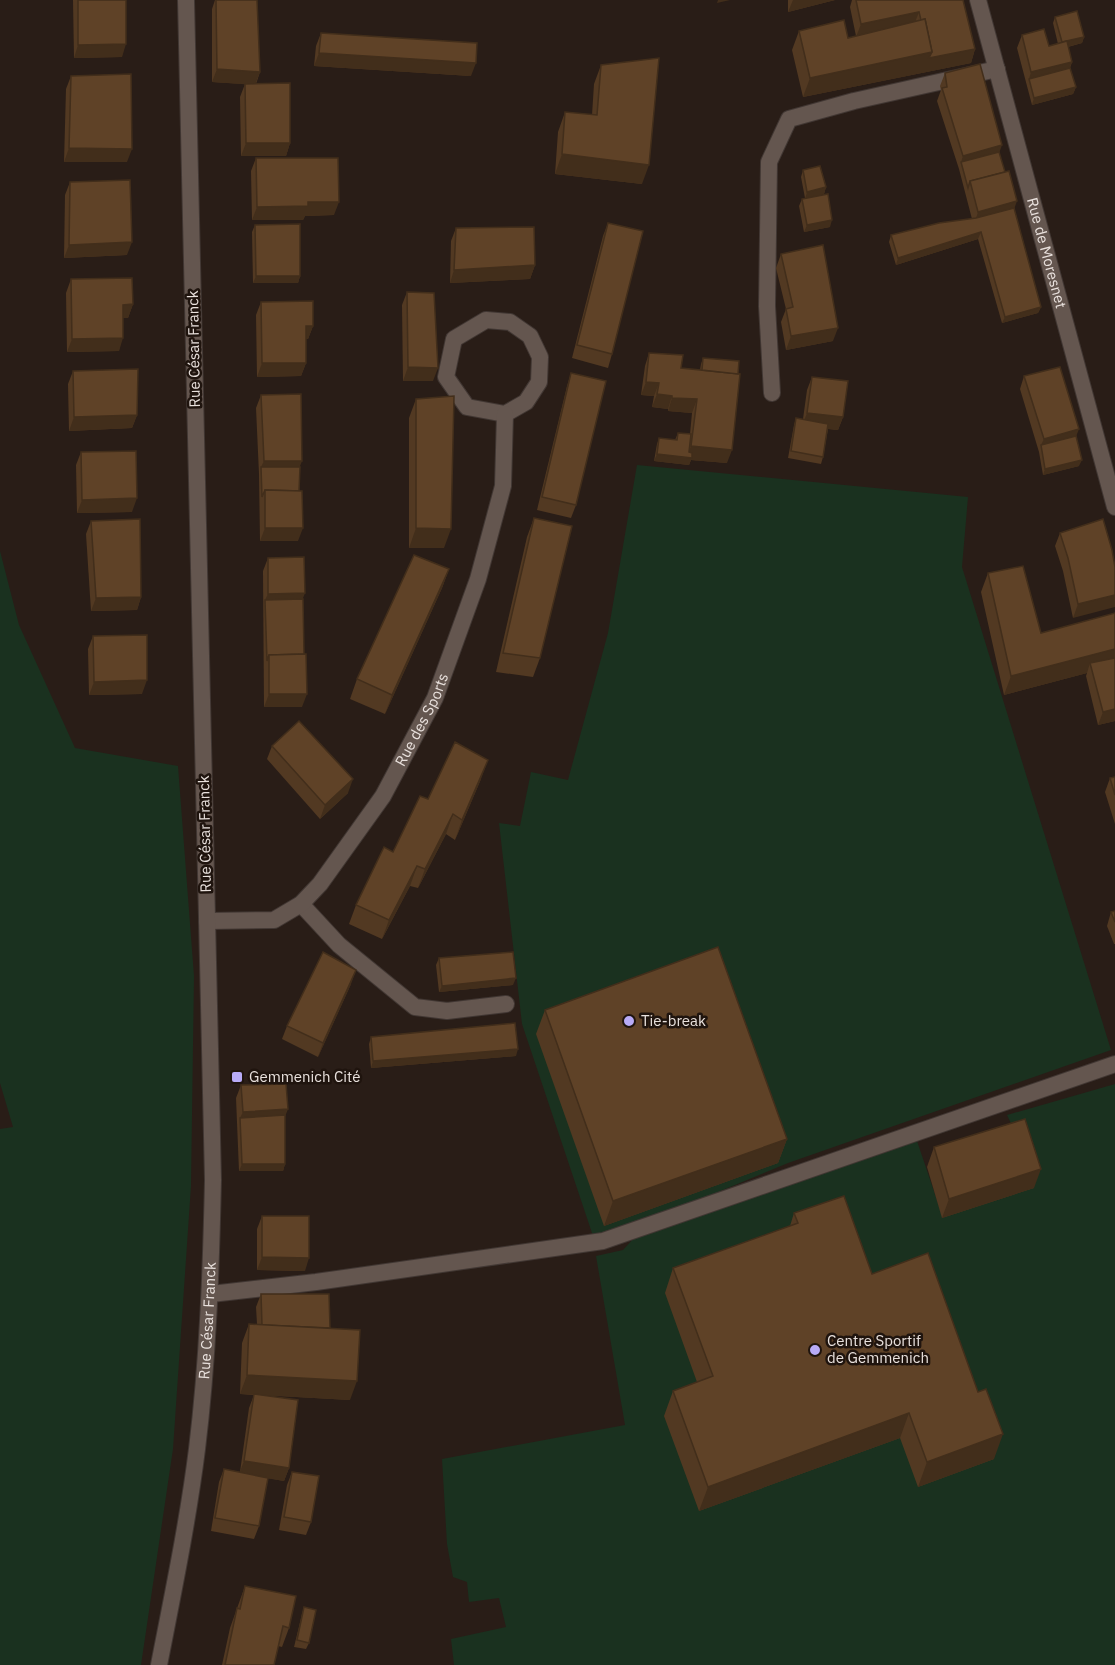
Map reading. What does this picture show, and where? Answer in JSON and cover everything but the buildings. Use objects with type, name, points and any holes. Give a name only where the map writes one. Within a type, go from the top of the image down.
[{"type":"street","name":"Rue César Franck","points":[[159,1665],[181,1553],[197,1448],[211,1294],[213,1180],[186,0]]},
{"type":"street","name":"Rue de Moresnet","points":[[978,0],[1115,507]]},
{"type":"street","points":[[772,393],[767,306],[769,162],[789,119],[854,101],[997,69]]},
{"type":"street","points":[[486,320],[510,322],[530,336],[540,357],[539,382],[526,402],[505,414],[467,408],[446,377],[454,339],[486,320]]},
{"type":"street","name":"Rue des Sports","points":[[207,921],[274,920],[301,904],[320,884],[383,796],[435,698],[478,579],[503,486],[505,414]]},
{"type":"street","points":[[301,904],[339,945],[415,1007],[447,1011],[506,1004]]},
{"type":"street","points":[[211,1294],[316,1282],[603,1241],[1115,1064]]},
{"type":"green space","points":[[637,465],[968,497],[962,567],[1111,1050],[788,1163],[684,1206],[593,1236],[522,1024],[499,823],[520,826],[531,772],[568,780],[608,633]]},
{"type":"green space","points":[[0,551],[19,625],[75,748],[178,766],[194,976],[191,1186],[173,1449],[141,1665],[0,1665],[0,1129],[13,1127],[0,1083]]},
{"type":"green space","points":[[1115,1084],[1115,1665],[454,1665],[451,1639],[506,1627],[499,1598],[469,1602],[467,1582],[453,1577],[447,1544],[442,1459],[625,1425],[596,1256],[623,1250],[634,1238],[751,1195],[917,1141],[943,1218],[1018,1138],[1007,1115]]},
{"type":"place","name":"Tie-break","points":[[629,1021]]},
{"type":"place","name":"Gemmenich Cité","points":[[237,1077]]},
{"type":"place","name":"Centre Sportif de Gemmenich","points":[[815,1350]]}]
